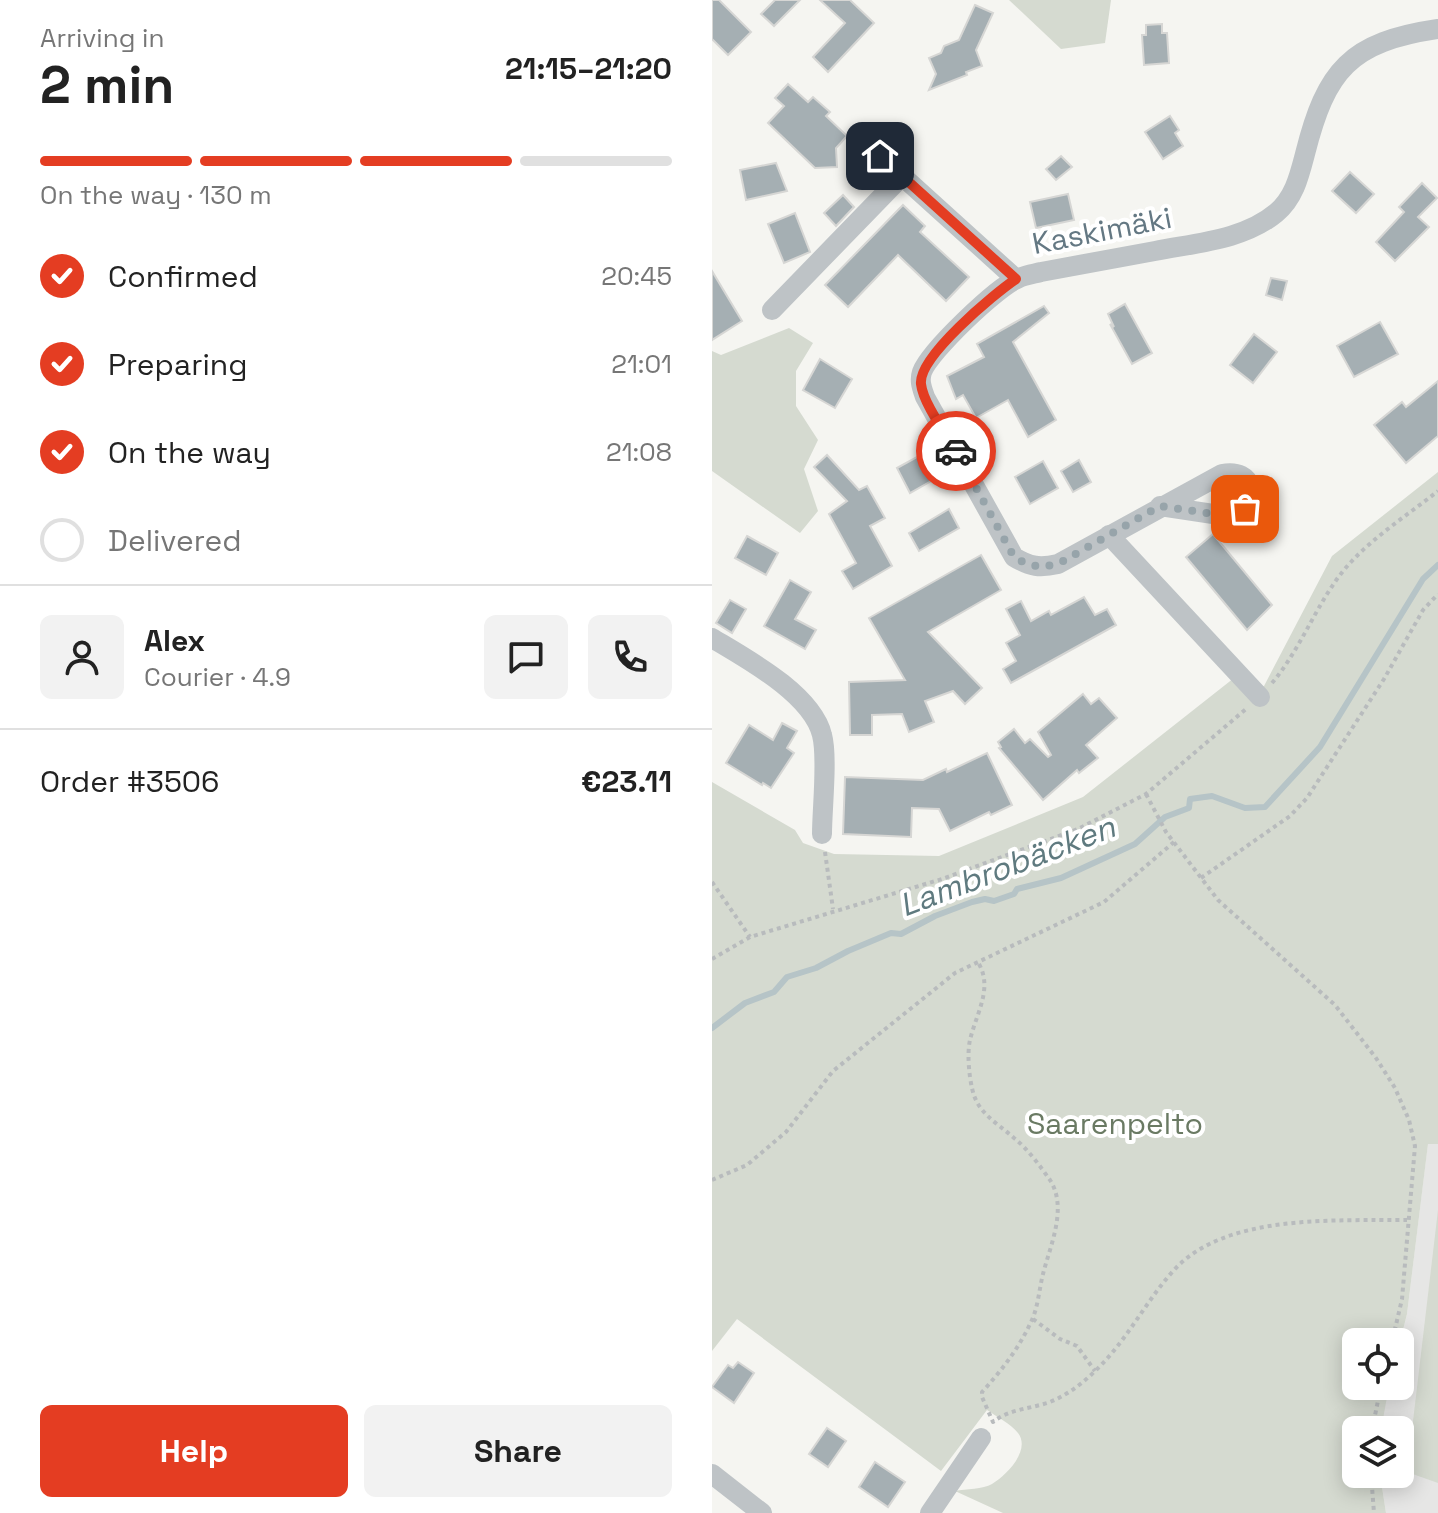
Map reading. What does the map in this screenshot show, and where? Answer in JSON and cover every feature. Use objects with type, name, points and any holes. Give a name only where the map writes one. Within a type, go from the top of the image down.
[{"type":"street","name":"Kaskimäki","points":[[1160,506],[1058,564],[1041,568],[1026,564],[1014,557],[921,385],[922,373],[986,300],[1016,279],[1219,239],[1264,221],[1287,203],[1297,183],[1311,127],[1321,98],[1332,81],[1350,62],[1373,45],[1438,29]]},
{"type":"street","points":[[880,156],[1016,279]]},
{"type":"street","points":[[772,310],[902,176]]},
{"type":"street","points":[[1109,535],[1260,697]]},
{"type":"street","points":[[712,638],[789,690],[817,718],[823,738],[822,834]]},
{"type":"street","points":[[930,1513],[987,1430]]},
{"type":"street","points":[[712,1474],[762,1513]]},
{"type":"path","points":[[712,959],[750,937],[833,909],[892,895],[1078,829],[1146,794],[1260,697],[1290,661],[1330,590],[1350,563],[1438,491]]},
{"type":"path","points":[[1201,878],[1290,816],[1307,798],[1384,679],[1423,610],[1438,594]]},
{"type":"path","points":[[1146,794],[1166,832],[1218,900],[1335,1005],[1395,1088],[1409,1120],[1415,1146],[1402,1299],[1395,1328]]},
{"type":"path","points":[[822,834],[833,909]]},
{"type":"path","points":[[712,1180],[747,1165],[786,1132],[833,1071],[933,989],[955,973],[1104,902],[1174,842]]},
{"type":"path","points":[[712,882],[750,937]]},
{"type":"path","points":[[979,964],[986,976],[982,1003],[969,1042],[971,1084],[976,1104],[1015,1139],[1051,1181],[1056,1194],[1056,1233],[1033,1319],[1006,1366],[982,1392],[987,1430]]},
{"type":"path","points":[[987,1430],[1001,1415],[1048,1403],[1068,1394],[1126,1339],[1176,1268],[1208,1243],[1302,1222],[1407,1220]]},
{"type":"path","points":[[1033,1319],[1060,1339],[1077,1346],[1095,1371]]},
{"type":"path","points":[[1372,1488],[1374,1513]]},
{"type":"shaded area","points":[[1428,1143],[1438,1144],[1438,1513],[1386,1513],[1382,1488],[1414,1488],[1414,1416],[1381,1416],[1385,1400],[1414,1400],[1414,1328],[1404,1328]]},
{"type":"green space","points":[[1009,0],[1111,0],[1105,43],[1061,49]]},
{"type":"green space","points":[[789,328],[813,343],[796,371],[796,406],[818,440],[804,469],[818,511],[800,533],[712,471],[712,351],[721,355]]},
{"type":"green space","name":"Saarenpelto","points":[[1438,472],[1438,1144],[1428,1144],[1404,1328],[1342,1328],[1342,1400],[1386,1400],[1384,1416],[1342,1416],[1342,1488],[1382,1488],[1386,1513],[1003,1513],[955,1491],[992,1484],[1016,1462],[1022,1447],[1018,1433],[987,1410],[941,1471],[737,1319],[712,1351],[712,782],[795,830],[803,843],[834,854],[939,856],[1083,797],[1234,678],[1250,694],[1264,686],[1332,556]]},
{"type":"green space","points":[[1438,1210],[1438,1483],[1414,1474],[1414,1416]]},
{"type":"building","points":[[712,0],[719,0],[751,32],[728,55],[712,39]]},
{"type":"building","points":[[775,0],[800,0],[774,26],[761,14]]},
{"type":"building","points":[[820,0],[850,0],[874,23],[828,72],[813,57],[845,23]]},
{"type":"building","points":[[975,5],[993,13],[976,50],[982,66],[929,90],[936,74],[929,58],[941,53],[944,46],[959,40]]},
{"type":"building","points":[[1162,24],[1162,33],[1167,33],[1169,63],[1144,65],[1142,35],[1146,35],[1146,25]]},
{"type":"building","points":[[788,84],[808,102],[813,97],[830,112],[826,116],[847,136],[836,148],[837,167],[815,168],[768,123],[784,106],[775,98]]},
{"type":"building","points":[[1170,116],[1179,130],[1175,133],[1183,146],[1163,159],[1145,132]]},
{"type":"building","points":[[1061,156],[1072,167],[1056,180],[1046,169]]},
{"type":"building","points":[[776,163],[787,191],[746,200],[740,170]]},
{"type":"building","points":[[1350,172],[1374,194],[1356,213],[1332,191]]},
{"type":"building","points":[[1422,183],[1437,198],[1418,217],[1429,227],[1395,261],[1376,242],[1404,212],[1399,207]]},
{"type":"building","points":[[1068,194],[1074,220],[1036,228],[1030,202]]},
{"type":"building","points":[[843,195],[854,207],[836,226],[824,213]]},
{"type":"building","points":[[903,205],[925,226],[920,232],[969,277],[946,301],[898,255],[848,307],[825,285]]},
{"type":"building","points":[[795,213],[810,252],[784,263],[768,224]]},
{"type":"building","points":[[712,271],[742,321],[712,340]]},
{"type":"building","points":[[1271,278],[1287,281],[1282,300],[1266,295]]},
{"type":"building","points":[[1125,304],[1152,353],[1132,364],[1110,324],[1114,327],[1108,314]]},
{"type":"building","points":[[1044,306],[1049,313],[1013,342],[1056,420],[1028,437],[1008,400],[976,418],[963,395],[956,399],[947,376],[984,357],[977,344]]},
{"type":"building","points":[[1380,322],[1398,354],[1354,377],[1337,346]]},
{"type":"building","points":[[1254,334],[1277,352],[1253,383],[1230,365]]},
{"type":"building","points":[[820,359],[852,379],[835,408],[803,390]]},
{"type":"building","points":[[1438,381],[1438,436],[1406,463],[1374,425],[1402,402],[1406,407]]},
{"type":"building","points":[[926,452],[940,476],[910,493],[897,468]]},
{"type":"building","points":[[827,455],[859,490],[867,486],[885,518],[870,526],[892,566],[853,589],[842,571],[856,563],[829,514],[847,501],[814,467]]},
{"type":"building","points":[[1079,460],[1091,482],[1073,492],[1061,471]]},
{"type":"building","points":[[1043,461],[1058,488],[1030,504],[1015,477]]},
{"type":"building","points":[[949,509],[959,528],[919,551],[909,533]]},
{"type":"building","points":[[1213,534],[1272,605],[1247,630],[1186,557]]},
{"type":"building","points":[[747,536],[778,553],[766,575],[735,558]]},
{"type":"building","points":[[981,555],[1001,590],[928,632],[982,688],[965,704],[953,691],[925,701],[934,722],[909,732],[902,714],[872,715],[872,735],[850,735],[849,682],[905,680],[869,618]]},
{"type":"building","points":[[790,580],[811,592],[795,619],[816,630],[805,649],[764,626]]},
{"type":"building","points":[[1084,597],[1095,615],[1107,609],[1116,625],[1011,683],[1003,669],[1016,661],[1006,643],[1020,635],[1006,609],[1021,601],[1031,621],[1049,611],[1051,615]]},
{"type":"building","points":[[730,600],[746,609],[732,633],[716,623]]},
{"type":"building","points":[[1083,694],[1091,704],[1099,698],[1117,718],[1086,745],[1098,758],[1079,773],[1077,770],[1043,800],[999,748],[998,742],[1014,729],[1025,743],[1030,739],[1048,757],[1051,755],[1038,732]]},
{"type":"building","points":[[782,723],[797,731],[787,748],[794,753],[771,788],[726,763],[749,725],[773,740]]},
{"type":"building","points":[[987,753],[1012,805],[991,815],[989,812],[950,831],[939,809],[912,808],[911,837],[843,834],[845,777],[923,780]]},
{"type":"building","points":[[738,1362],[754,1373],[734,1403],[712,1387],[728,1365],[733,1368]]},
{"type":"building","points":[[827,1428],[846,1441],[828,1467],[809,1454]]},
{"type":"building","points":[[875,1462],[905,1482],[888,1507],[859,1487]]},
{"type":"waterway","name":"Lambrobäcken","points":[[712,1028],[745,1003],[774,992],[787,977],[816,968],[891,933],[901,934],[935,916],[972,902],[985,899],[994,901],[1014,894],[1017,889],[1061,878],[1135,844],[1165,817],[1189,808],[1190,799],[1212,796],[1245,808],[1265,807],[1320,747],[1423,579],[1438,565]]},
{"type":"way so far","points":[[956,451],[1014,557],[1041,568],[1058,564],[1160,506],[1233,517],[1245,509]]},
{"type":"route","points":[[880,156],[1016,279],[986,300],[922,373],[921,385],[925,397],[956,451]]}]
